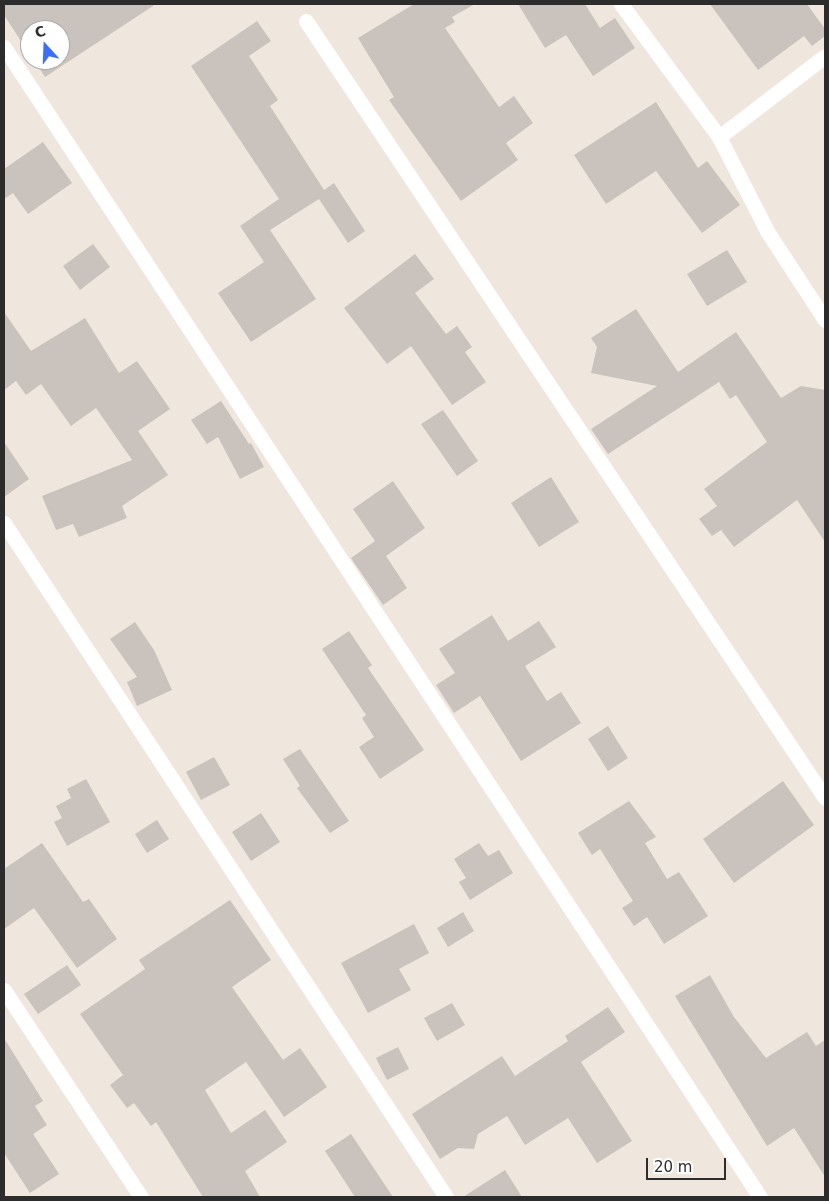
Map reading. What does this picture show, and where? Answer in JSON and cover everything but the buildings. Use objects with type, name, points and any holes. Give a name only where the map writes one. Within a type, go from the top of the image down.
[{"type":"lane","points":[[621,4],[720,137],[768,231],[825,320]]},
{"type":"lane","points":[[306,21],[825,798]]},
{"type":"lane","points":[[4,46],[760,1197]]},
{"type":"lane","points":[[720,137],[825,56]]},
{"type":"lane","points":[[4,523],[446,1197]]},
{"type":"lane","points":[[4,990],[141,1197]]}]
